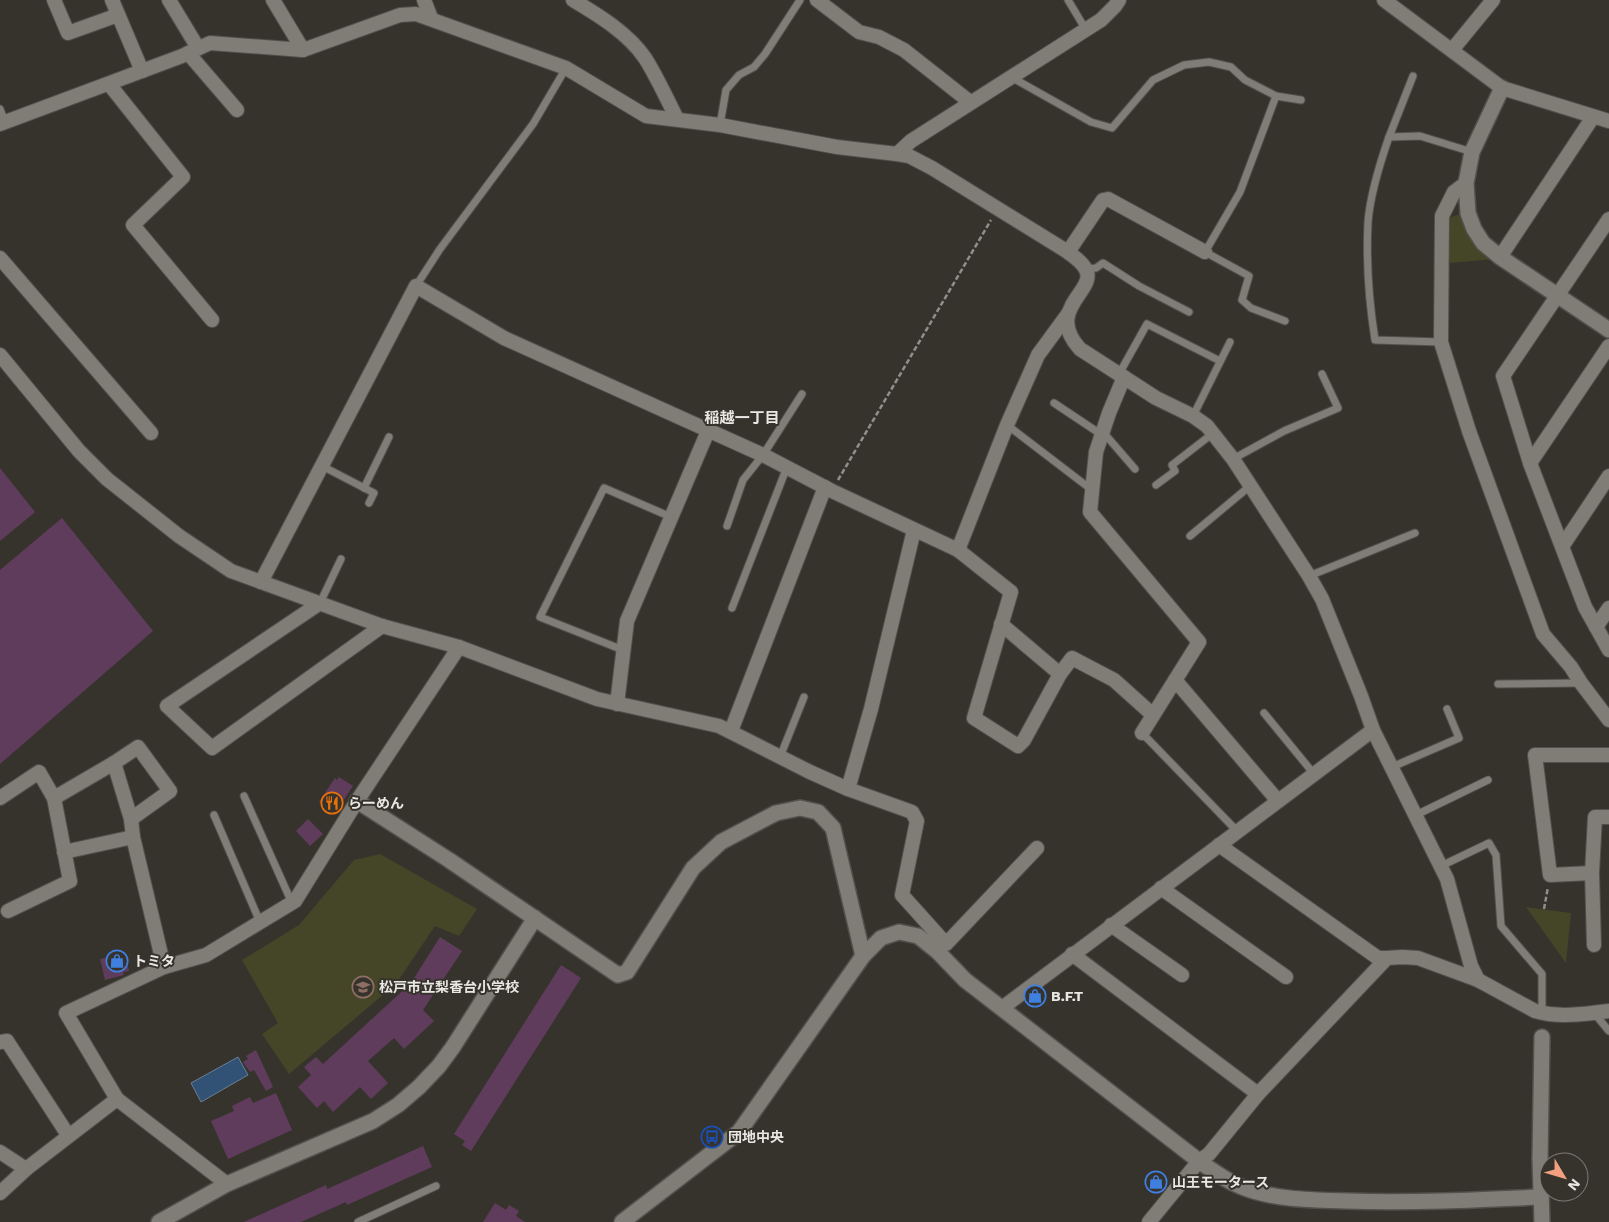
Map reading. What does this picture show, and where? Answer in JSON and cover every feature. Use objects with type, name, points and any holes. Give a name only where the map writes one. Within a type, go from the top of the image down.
[{"type":"street","points":[[54,0],[68,33],[118,14]]},
{"type":"street","points":[[112,0],[142,71]]},
{"type":"street","points":[[169,0],[193,50],[238,110]]},
{"type":"street","points":[[273,0],[303,50]]},
{"type":"street","points":[[424,0],[431,18]]},
{"type":"street","points":[[573,0],[596,14],[634,45],[645,58],[678,119]]},
{"type":"street","points":[[817,0],[859,32],[879,37],[904,50],[970,102]]},
{"type":"street","points":[[897,154],[910,141],[1101,20],[1119,0]]},
{"type":"street","points":[[1384,0],[1502,88],[1609,121]]},
{"type":"street","points":[[1452,50],[1493,0]]},
{"type":"street","points":[[3,123],[142,71],[210,43],[303,50],[400,15],[416,14],[566,68],[646,116],[678,119],[837,147],[909,156],[932,168],[1068,252],[1087,269],[1087,279],[1068,314],[1038,355],[958,550]]},
{"type":"street","points":[[108,84],[184,177],[133,225],[212,320]]},
{"type":"street","points":[[1502,88],[1472,152],[1466,183],[1468,213],[1474,229],[1483,243],[1500,257],[1609,330]]},
{"type":"street","points":[[1500,257],[1593,117]]},
{"type":"street","points":[[1466,183],[1454,192],[1442,216],[1441,342],[1469,431],[1543,634],[1571,666],[1609,720]]},
{"type":"street","points":[[1068,252],[1103,200],[1108,199],[1205,252]]},
{"type":"street","points":[[1609,219],[1504,376],[1530,463],[1563,545],[1585,607],[1609,650]]},
{"type":"street","points":[[0,258],[150,433]]},
{"type":"street","points":[[261,582],[416,286],[504,338],[763,455],[829,489],[958,550],[1011,592],[974,718],[1018,746],[1024,740],[1060,674],[1072,658],[1114,680],[1153,715]]},
{"type":"street","points":[[1068,314],[1066,325],[1072,340],[1080,349],[1156,398],[1194,416],[1207,426],[1233,460],[1309,576],[1322,598],[1373,730],[1442,866],[1452,894],[1471,966],[1478,980]]},
{"type":"street","points":[[1530,463],[1609,346]]},
{"type":"street","points":[[0,355],[79,451],[107,479],[179,536],[231,571],[382,626],[459,647],[597,699],[719,726],[848,789],[912,812],[917,821],[902,895],[965,980],[1225,1179],[1243,1187],[1291,1198],[1319,1200],[1424,1202],[1539,1197]]},
{"type":"street","points":[[1122,375],[1096,452],[1090,512],[1199,642],[1142,733]]},
{"type":"street","points":[[617,704],[626,621],[708,430]]},
{"type":"street","points":[[1563,545],[1609,476]]},
{"type":"street","points":[[731,731],[829,489]]},
{"type":"street","points":[[848,789],[871,709],[914,530]]},
{"type":"street","points":[[320,603],[167,706],[212,748],[382,626]]},
{"type":"street","points":[[1596,627],[1609,608]]},
{"type":"street","points":[[1001,624],[1060,674]]},
{"type":"street","points":[[227,1184],[117,1099],[66,1012],[164,967],[206,955],[295,901],[357,801],[459,647]]},
{"type":"street","points":[[1175,680],[1278,801]]},
{"type":"street","points":[[1002,1008],[1373,730]]},
{"type":"street","points":[[54,798],[138,747],[170,791],[131,819]]},
{"type":"street","points":[[1592,873],[1550,875],[1536,755],[1609,755]]},
{"type":"street","points":[[114,763],[131,819],[133,837],[164,967]]},
{"type":"street","points":[[0,798],[38,772],[54,798],[70,881],[8,911]]},
{"type":"street","points":[[357,801],[536,918],[618,976],[627,972],[692,868],[721,842],[776,813],[800,808],[818,812],[833,828],[863,956]]},
{"type":"street","points":[[1594,945],[1592,873],[1595,817],[1609,818]]},
{"type":"street","points":[[64,852],[133,837]]},
{"type":"street","points":[[1219,845],[1378,958],[1418,958],[1478,980],[1539,1012],[1554,1015],[1609,1011]]},
{"type":"street","points":[[942,948],[1037,848]]},
{"type":"street","points":[[1160,888],[1286,977]]},
{"type":"street","points":[[159,1222],[227,1184],[373,1121],[398,1105],[439,1066],[536,918]]},
{"type":"street","points":[[1111,925],[1182,975]]},
{"type":"street","points":[[622,1222],[739,1132],[863,956],[881,938],[899,932],[918,936],[942,948]]},
{"type":"street","points":[[1072,954],[1258,1094]]},
{"type":"street","points":[[1149,1222],[1200,1161],[1209,1154],[1258,1094],[1387,958]]},
{"type":"street","points":[[1539,1012],[1542,1028],[1541,1152]]},
{"type":"street","points":[[0,1042],[7,1041],[68,1135]]},
{"type":"street","points":[[0,1193],[68,1135],[117,1099]]},
{"type":"street","points":[[0,1152],[26,1169]]},
{"type":"street","points":[[1541,1202],[1542,1222]]},
{"type":"lane","points":[[720,126],[726,90],[739,75],[754,67],[765,54],[800,0]]},
{"type":"lane","points":[[1068,0],[1086,30]]},
{"type":"lane","points":[[1011,76],[1091,122],[1112,128],[1153,80],[1184,65],[1209,62],[1231,67],[1245,80],[1276,96],[1301,100]]},
{"type":"lane","points":[[416,286],[440,249],[533,124],[566,68]]},
{"type":"lane","points":[[1413,76],[1379,166],[1368,221],[1369,302],[1375,340],[1441,342]]},
{"type":"lane","points":[[1276,96],[1240,192],[1205,252],[1249,276],[1242,300],[1252,308],[1285,321]]},
{"type":"lane","points":[[0,109],[3,123]]},
{"type":"lane","points":[[1389,137],[1420,136],[1472,152]]},
{"type":"lane","points":[[1087,269],[1096,268],[1103,263],[1139,286],[1189,312]]},
{"type":"lane","points":[[1122,375],[1146,324],[1220,361]]},
{"type":"lane","points":[[1194,416],[1230,342]]},
{"type":"lane","points":[[1233,460],[1284,431],[1338,408],[1322,374]]},
{"type":"lane","points":[[727,526],[744,480],[763,455],[802,394]]},
{"type":"lane","points":[[1054,403],[1102,433],[1135,469]]},
{"type":"lane","points":[[1008,425],[1092,490]]},
{"type":"lane","points":[[1156,485],[1175,471],[1172,465],[1212,434]]},
{"type":"lane","points":[[364,488],[389,437]]},
{"type":"lane","points":[[322,466],[374,493],[369,503]]},
{"type":"lane","points":[[732,608],[787,467]]},
{"type":"lane","points":[[1190,536],[1250,486]]},
{"type":"lane","points":[[623,650],[540,617],[604,488],[671,517]]},
{"type":"lane","points":[[1309,576],[1415,534]]},
{"type":"lane","points":[[320,603],[341,559]]},
{"type":"lane","points":[[1498,684],[1581,682]]},
{"type":"lane","points":[[780,757],[804,697]]},
{"type":"lane","points":[[1392,767],[1459,738],[1447,709]]},
{"type":"lane","points":[[1264,713],[1314,774]]},
{"type":"lane","points":[[1142,733],[1237,831]]},
{"type":"lane","points":[[1416,815],[1488,780]]},
{"type":"lane","points":[[244,796],[292,903]]},
{"type":"lane","points":[[214,815],[260,922]]},
{"type":"lane","points":[[1442,866],[1489,843],[1496,855],[1501,926],[1542,974],[1539,1012]]},
{"type":"lane","points":[[1594,1013],[1609,1031]]},
{"type":"lane","points":[[358,1222],[436,1186]]},
{"type":"path","points":[[829,489],[998,208]]},
{"type":"path","points":[[1544,909],[1550,875]]},
{"type":"green space","points":[[1461,214],[1493,259],[1450,263],[1445,219]]},
{"type":"green space","points":[[380,854],[477,909],[459,936],[435,926],[396,984],[289,1074],[262,1034],[278,1023],[242,960],[299,925],[354,860]]},
{"type":"green space","points":[[1526,907],[1571,913],[1566,963]]},
{"type":"water","points":[[238,1057],[248,1075],[201,1102],[191,1083]]},
{"type":"building","points":[[0,468],[35,512],[0,541]]},
{"type":"building","points":[[62,518],[153,631],[0,764],[0,570]]},
{"type":"building","points":[[339,777],[353,786],[335,813],[319,802],[335,778],[337,780]]},
{"type":"building","points":[[308,819],[323,834],[310,846],[296,831]]},
{"type":"building","points":[[440,937],[462,951],[423,1010],[434,1021],[404,1049],[394,1038],[368,1061],[388,1083],[371,1099],[360,1087],[333,1112],[324,1101],[317,1108],[298,1087],[311,1075],[304,1067],[316,1057],[323,1064],[411,983]]},
{"type":"building","points":[[125,953],[129,971],[123,972],[124,975],[105,980],[100,959]]},
{"type":"building","points":[[561,965],[581,978],[471,1151],[462,1145],[465,1141],[454,1134]]},
{"type":"building","points":[[256,1050],[273,1087],[266,1091],[254,1070],[250,1072],[243,1062],[248,1059],[246,1056]]},
{"type":"building","points":[[276,1093],[292,1130],[228,1159],[211,1121],[234,1111],[232,1106],[250,1097],[253,1103]]},
{"type":"building","points":[[423,1146],[432,1167],[347,1205],[346,1202],[301,1222],[244,1222],[326,1185],[327,1189]]},
{"type":"building","points":[[495,1203],[506,1210],[509,1205],[519,1211],[516,1216],[525,1222],[483,1222]]},
{"type":"place","name":"らーめん","points":[[332,803]]},
{"type":"place","name":"トミタ","points":[[117,961]]},
{"type":"place","name":"松戸市立梨香台小学校","points":[[363,987]]},
{"type":"place","name":"B.F.T","points":[[1035,996]]},
{"type":"place","name":"団地中央","points":[[712,1137]]},
{"type":"place","name":"山王モータース","points":[[1156,1182]]},
{"type":"district","name":"稲越一丁目","points":[[742,418]]}]
